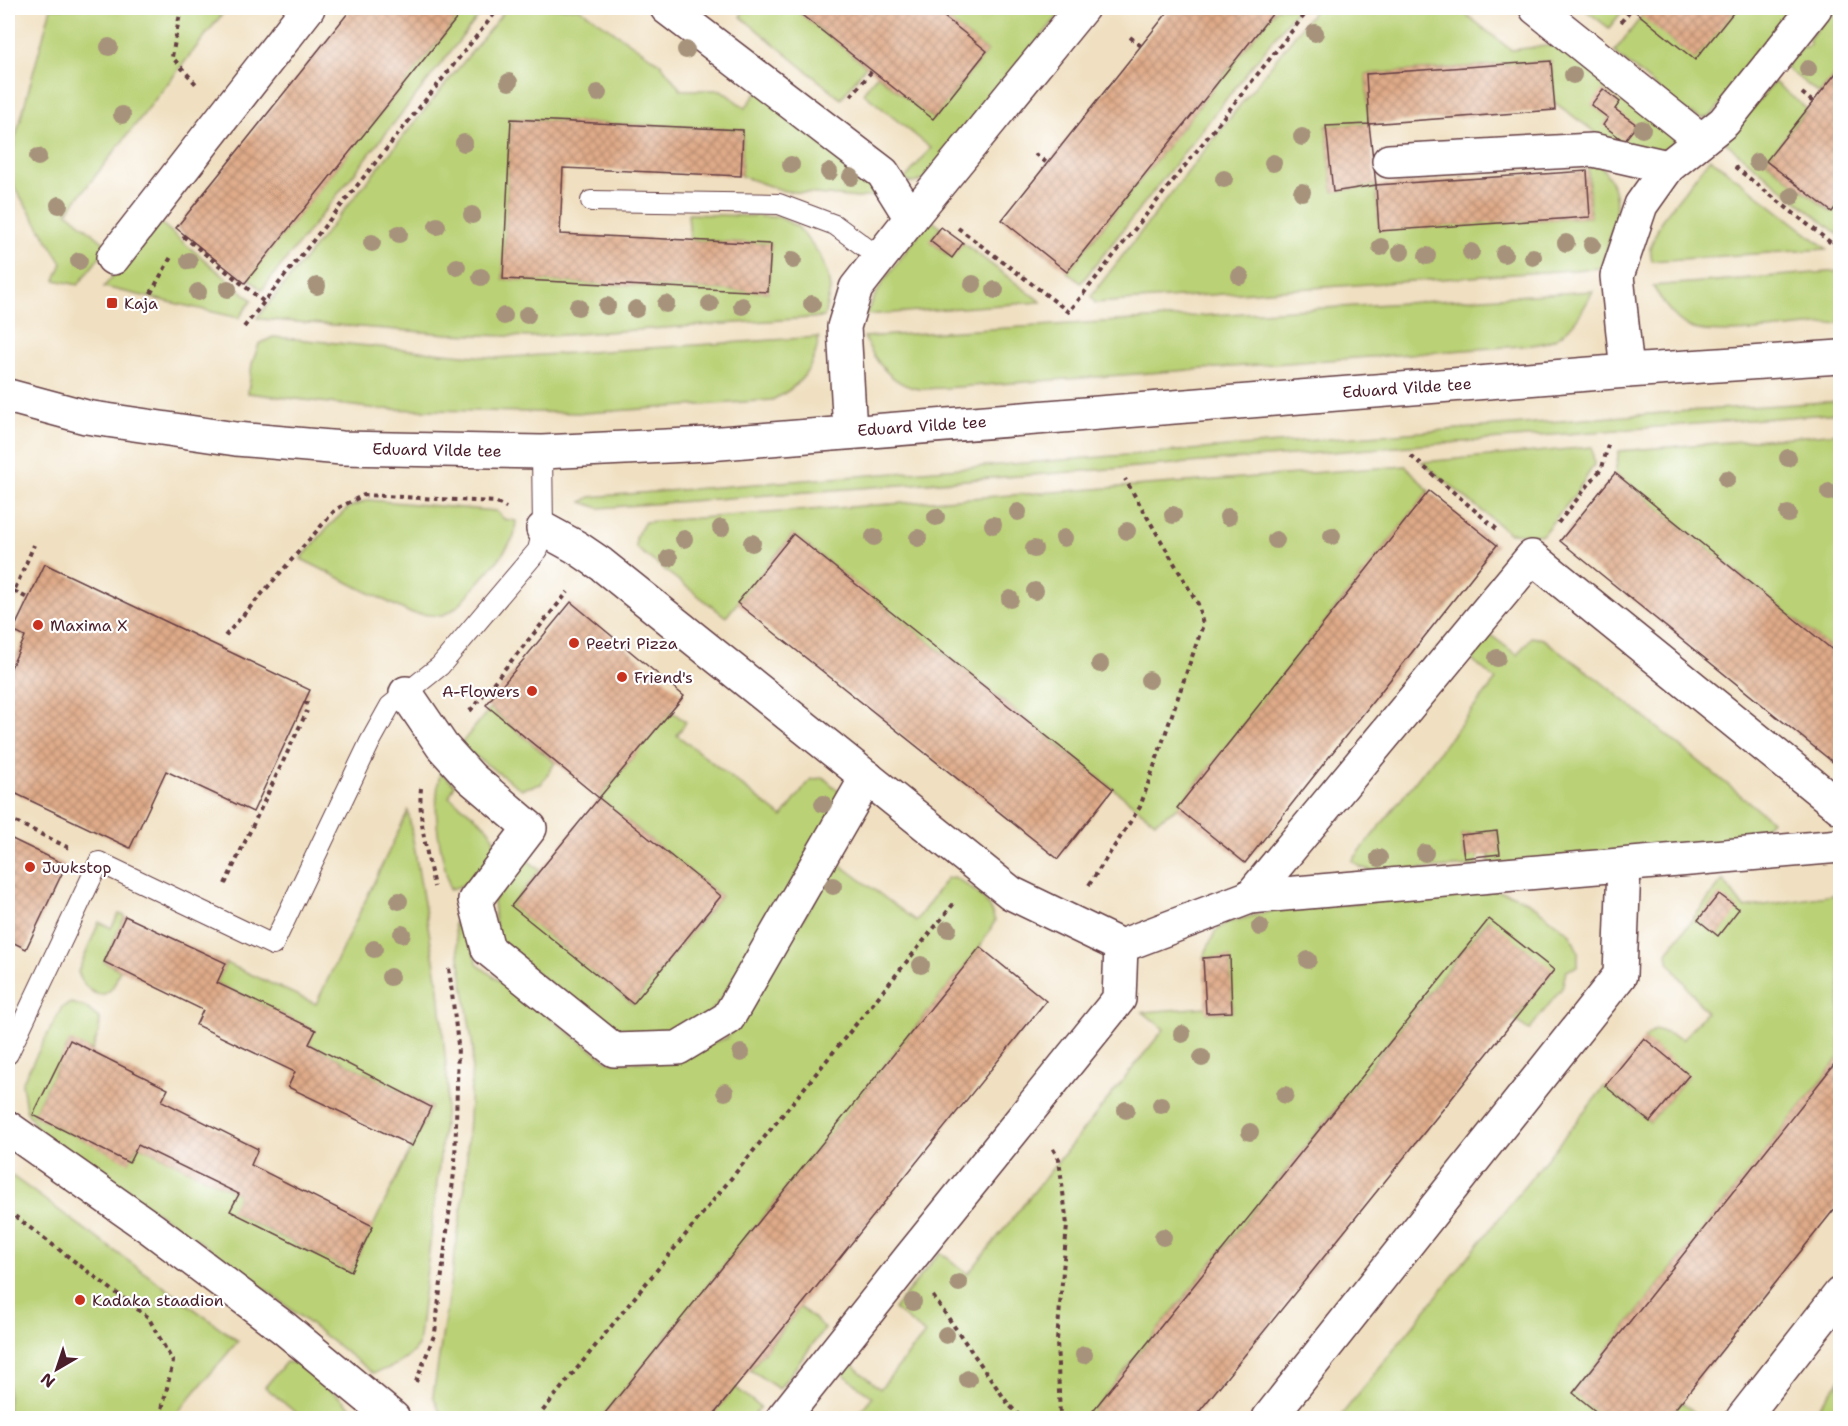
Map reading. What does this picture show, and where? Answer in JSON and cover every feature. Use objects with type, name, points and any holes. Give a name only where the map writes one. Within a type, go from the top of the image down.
[{"type":"street","points":[[113,258],[308,8]]},
{"type":"street","points":[[667,8],[883,173],[917,210]]},
{"type":"street","points":[[850,432],[844,327],[856,288],[1082,8]]},
{"type":"street","points":[[1536,8],[1701,140]]},
{"type":"street","points":[[1627,371],[1617,276],[1641,205],[1668,167],[1724,122],[1815,8]]},
{"type":"street","points":[[1389,161],[1593,150],[1668,167]]},
{"type":"street","name":"Eduard Vilde tee","points":[[8,396],[86,417],[236,440],[342,448],[542,453],[708,444],[1627,371],[1840,357]]},
{"type":"street","points":[[543,529],[601,564],[1011,893],[1121,946],[1250,897],[1840,846]]},
{"type":"street","points":[[1250,897],[1532,557],[1840,807]]},
{"type":"street","points":[[406,693],[442,746],[471,778],[530,828],[475,900],[488,949],[614,1050],[678,1048],[728,1018],[867,777]]},
{"type":"street","points":[[1269,1419],[1620,975],[1624,864]]},
{"type":"street","points":[[783,1419],[1119,999],[1121,946]]},
{"type":"street","points":[[8,1128],[152,1229],[284,1328],[393,1419]]},
{"type":"street","points":[[1743,1419],[1840,1294]]},
{"type":"lane","points":[[591,201],[779,204],[835,225],[880,258]]},
{"type":"lane","points":[[8,1054],[99,862],[273,945],[370,742],[390,706],[440,666],[538,550],[543,529],[542,453]]},
{"type":"path","points":[[181,8],[172,57],[223,117]]},
{"type":"path","points":[[244,327],[499,8]]},
{"type":"path","points":[[917,210],[1069,312],[1310,8]]},
{"type":"path","points":[[1130,37],[1141,46]]},
{"type":"path","points":[[846,103],[872,70]]},
{"type":"path","points":[[1701,140],[1840,250]]},
{"type":"path","points":[[1035,153],[1047,163]]},
{"type":"path","points":[[151,209],[264,302]]},
{"type":"path","points":[[177,246],[183,235]]},
{"type":"path","points":[[1833,244],[1840,235]]},
{"type":"path","points":[[142,309],[171,256]]},
{"type":"path","points":[[1411,456],[1532,557],[1602,468],[1609,441]]},
{"type":"path","points":[[1089,885],[1140,807],[1203,625],[1198,604],[1125,479]]},
{"type":"path","points":[[225,636],[336,509],[364,495],[495,502],[513,511]]},
{"type":"path","points":[[8,604],[34,545]]},
{"type":"path","points":[[468,713],[562,597],[575,586]]},
{"type":"path","points":[[14,591],[29,598]]},
{"type":"path","points":[[304,702],[310,705]]},
{"type":"path","points":[[210,916],[307,711]]},
{"type":"path","points":[[422,779],[420,797],[435,896]]},
{"type":"path","points":[[8,818],[99,862]]},
{"type":"path","points":[[537,1419],[982,869]]},
{"type":"path","points":[[414,1386],[435,1333],[455,1164],[458,1045],[448,964]]},
{"type":"path","points":[[1027,1113],[1059,1159],[1067,1225],[1057,1340],[1060,1419]]},
{"type":"path","points":[[8,1211],[148,1317],[173,1362],[160,1419]]},
{"type":"path","points":[[910,1258],[945,1317],[1009,1405],[1022,1419]]},
{"type":"green space","points":[[51,8],[227,8],[67,212],[108,246],[78,285],[55,280],[62,263],[8,177],[8,165]]},
{"type":"green space","points":[[465,8],[485,8],[262,290],[248,278]]},
{"type":"green space","points":[[507,8],[579,8],[661,64],[681,90],[721,90],[745,108],[759,90],[870,180],[878,195],[859,198],[784,191],[741,176],[743,130],[511,119],[503,279],[768,292],[771,244],[690,240],[688,214],[779,217],[798,227],[820,255],[828,276],[830,290],[824,317],[533,337],[448,334],[257,318]]},
{"type":"green space","points":[[747,8],[793,8],[866,66],[841,99],[740,16]]},
{"type":"green space","points":[[933,8],[1061,8],[1059,15],[928,177],[914,183],[904,180],[931,148],[863,93],[877,75],[933,119],[987,51]]},
{"type":"green space","points":[[1277,8],[1298,8],[1081,283],[1067,272]]},
{"type":"green space","points":[[1316,8],[1458,8],[1511,50],[1563,44],[1671,130],[1675,147],[1649,152],[1614,146],[1554,102],[1551,61],[1366,74],[1369,124],[1326,126],[1333,192],[1376,185],[1379,230],[1590,217],[1588,164],[1598,164],[1608,176],[1616,201],[1613,227],[1601,268],[1095,303],[1091,296]]},
{"type":"green space","points":[[1583,8],[1625,8],[1609,28]]},
{"type":"green space","points":[[1737,8],[1784,8],[1793,15],[1710,117],[1701,118],[1685,111],[1614,52],[1642,16],[1695,59]]},
{"type":"green space","points":[[1840,8],[1840,68],[1819,94],[1785,67],[1802,46],[1807,48],[1810,44],[1809,39],[1832,10]]},
{"type":"green space","points":[[1774,82],[1807,109],[1766,161],[1831,212],[1840,201],[1840,236],[1725,142]]},
{"type":"green space","points":[[1710,158],[1827,249],[1652,261],[1650,248],[1661,221]]},
{"type":"green space","points":[[930,219],[941,227],[930,241],[951,258],[963,243],[1041,302],[865,315],[883,282]]},
{"type":"green space","points":[[157,220],[252,300],[239,318],[104,287]]},
{"type":"green space","points":[[1840,271],[1840,323],[1739,332],[1718,332],[1689,327],[1673,314],[1653,286]]},
{"type":"green space","points":[[1593,291],[1569,328],[1555,339],[1537,344],[944,388],[920,389],[901,383],[879,363],[864,337]]},
{"type":"green space","points":[[273,337],[496,358],[819,337],[810,367],[798,383],[772,400],[585,413],[378,409],[248,393],[252,364],[259,344]]},
{"type":"green space","points":[[1840,401],[1840,413],[599,508],[582,502],[590,497]]},
{"type":"green space","points":[[1840,433],[1840,656],[1615,473],[1619,451]]},
{"type":"green space","points":[[1592,447],[1594,465],[1574,496],[1542,535],[1509,533],[1422,462]]},
{"type":"green space","points":[[1406,466],[1429,491],[1177,808],[1155,822],[793,534],[726,617],[636,548],[636,536],[645,522]]},
{"type":"green space","points":[[368,500],[496,511],[504,519],[516,521],[514,537],[499,559],[460,604],[451,611],[441,616],[410,613],[301,559],[328,527],[348,508]]},
{"type":"green space","points":[[1488,633],[1517,655],[1531,637],[1543,639],[1600,681],[1771,820],[1756,836],[1743,843],[1489,865],[1489,855],[1500,853],[1497,831],[1461,835],[1464,857],[1478,856],[1477,866],[1375,871],[1362,868],[1352,861],[1496,680],[1469,657]]},
{"type":"green space","points":[[490,708],[555,763],[541,784],[521,789],[460,745]]},
{"type":"green space","points":[[671,711],[686,722],[677,735],[782,817],[811,779],[824,778],[844,796],[711,1012],[682,1031],[614,1036],[497,940],[493,901],[527,860],[540,870],[511,906],[633,1004],[721,896],[599,798]]},
{"type":"green space","points":[[440,772],[455,785],[449,797],[485,825],[494,842],[491,860],[480,876],[450,890],[440,845],[437,818],[436,804]]},
{"type":"green space","points":[[408,811],[439,989],[448,1088],[418,1346],[398,1364],[373,1373],[227,1260],[39,1132],[26,1110],[22,1083],[62,1007],[71,1003],[85,1007],[100,1019],[99,1031],[92,1051],[70,1041],[33,1115],[129,1162],[138,1145],[239,1194],[231,1212],[351,1271],[431,1107],[309,1044],[315,1030],[217,983],[226,963],[316,1004]]},
{"type":"green space","points":[[838,863],[916,921],[947,878],[954,877],[984,900],[995,921],[980,947],[601,1418],[443,1418],[433,1396],[465,1187],[473,1048],[454,923],[463,923],[478,965],[609,1062],[651,1062],[727,1038]]},
{"type":"green space","points":[[1723,880],[1744,908],[1840,894],[1840,1057],[1573,1393],[1604,1418],[1339,1418],[1605,1086],[1650,1122],[1688,1076],[1644,1038],[1655,1029],[1683,1039],[1706,1012],[1668,961],[1667,952]]},
{"type":"green space","points":[[1490,890],[1508,893],[1529,902],[1570,934],[1578,952],[1578,966],[1566,971],[1562,988],[1529,1030],[1514,1020],[1552,972],[1488,919],[1087,1418],[855,1418],[872,1397],[842,1373],[850,1363],[880,1389],[925,1334],[894,1309],[940,1252],[968,1274],[1164,1029],[1143,1012],[1206,1007],[1207,1013],[1232,1012],[1230,957],[1203,958],[1215,932],[1226,923],[1272,911]]},
{"type":"green space","points":[[119,914],[125,916],[104,962],[120,970],[111,989],[106,993],[96,994],[87,987],[78,972],[99,922],[111,928]]},
{"type":"green space","name":"Kadaka staadion","points":[[8,1173],[238,1341],[173,1418],[8,1418]]},
{"type":"green space","points":[[800,1307],[825,1328],[779,1389],[750,1370]]},
{"type":"green space","points":[[286,1362],[301,1364],[363,1418],[302,1418],[265,1387]]},
{"type":"green space","points":[[1840,1380],[1840,1418],[1810,1418]]},
{"type":"green space","points":[[735,1387],[760,1407],[752,1418],[711,1418]]},
{"type":"green space","points":[[1681,1402],[1698,1415],[1695,1418],[1668,1418]]},
{"type":"building","points":[[352,8],[465,8],[245,283],[176,228]]},
{"type":"building","points":[[793,8],[933,8],[987,51],[933,119]]},
{"type":"building","points":[[1171,8],[1277,8],[1067,272],[1002,220]]},
{"type":"building","points":[[1631,8],[1737,8],[1695,60]]},
{"type":"building","points":[[1551,61],[1555,110],[1369,124],[1366,74]]},
{"type":"building","points":[[1840,68],[1840,201],[1832,212],[1766,161]]},
{"type":"building","points":[[1603,89],[1620,102],[1615,109],[1637,125],[1624,141],[1603,125],[1608,118],[1591,105]]},
{"type":"building","points":[[511,119],[743,130],[741,176],[563,168],[560,234],[771,244],[768,292],[503,279]]},
{"type":"building","points":[[1369,124],[1376,185],[1333,192],[1326,126]]},
{"type":"building","points":[[1587,171],[1590,217],[1379,231],[1376,185]]},
{"type":"building","points":[[941,227],[963,243],[952,258],[930,241]]},
{"type":"building","points":[[1615,473],[1840,656],[1840,768],[1560,541]]},
{"type":"building","points":[[1429,491],[1497,545],[1245,863],[1177,808]]},
{"type":"building","points":[[793,534],[1113,789],[1058,859],[737,603]]},
{"type":"building","points":[[45,564],[310,690],[253,812],[166,771],[130,848],[8,790],[8,674],[25,637],[13,631]]},
{"type":"building","points":[[571,602],[684,696],[599,798],[486,705]]},
{"type":"building","points":[[599,798],[721,896],[633,1004],[511,906]]},
{"type":"building","points":[[1497,831],[1500,854],[1464,858],[1461,835]]},
{"type":"building","points":[[8,837],[66,865],[26,949],[8,940]]},
{"type":"building","points":[[1719,894],[1739,909],[1718,936],[1698,920]]},
{"type":"building","points":[[125,916],[226,963],[217,983],[316,1030],[309,1044],[431,1107],[412,1146],[288,1087],[295,1072],[196,1025],[203,1010],[104,962]]},
{"type":"building","points":[[1489,919],[1554,970],[1448,1103],[1194,1418],[1087,1418]]},
{"type":"building","points":[[980,947],[1046,1001],[711,1418],[601,1418]]},
{"type":"building","points":[[1230,956],[1232,1012],[1206,1013],[1203,958]]},
{"type":"building","points":[[1644,1038],[1689,1075],[1650,1122],[1605,1086]]},
{"type":"building","points":[[70,1040],[168,1089],[162,1101],[258,1149],[251,1165],[373,1226],[351,1271],[230,1211],[239,1194],[138,1145],[129,1163],[33,1115]]},
{"type":"building","points":[[1840,1057],[1840,1202],[1668,1418],[1604,1418],[1573,1393]]},
{"type":"place","name":"Kaja","points":[[112,303]]},
{"type":"place","name":"Maxima X","points":[[38,625]]},
{"type":"place","name":"Peetri Pizza","points":[[574,643]]},
{"type":"place","name":"Friend's","points":[[622,677]]},
{"type":"place","name":"A-Flowers","points":[[532,691]]},
{"type":"place","name":"Juukstop","points":[[30,867]]},
{"type":"place","name":"Kadaka staadion","points":[[80,1300]]}]
